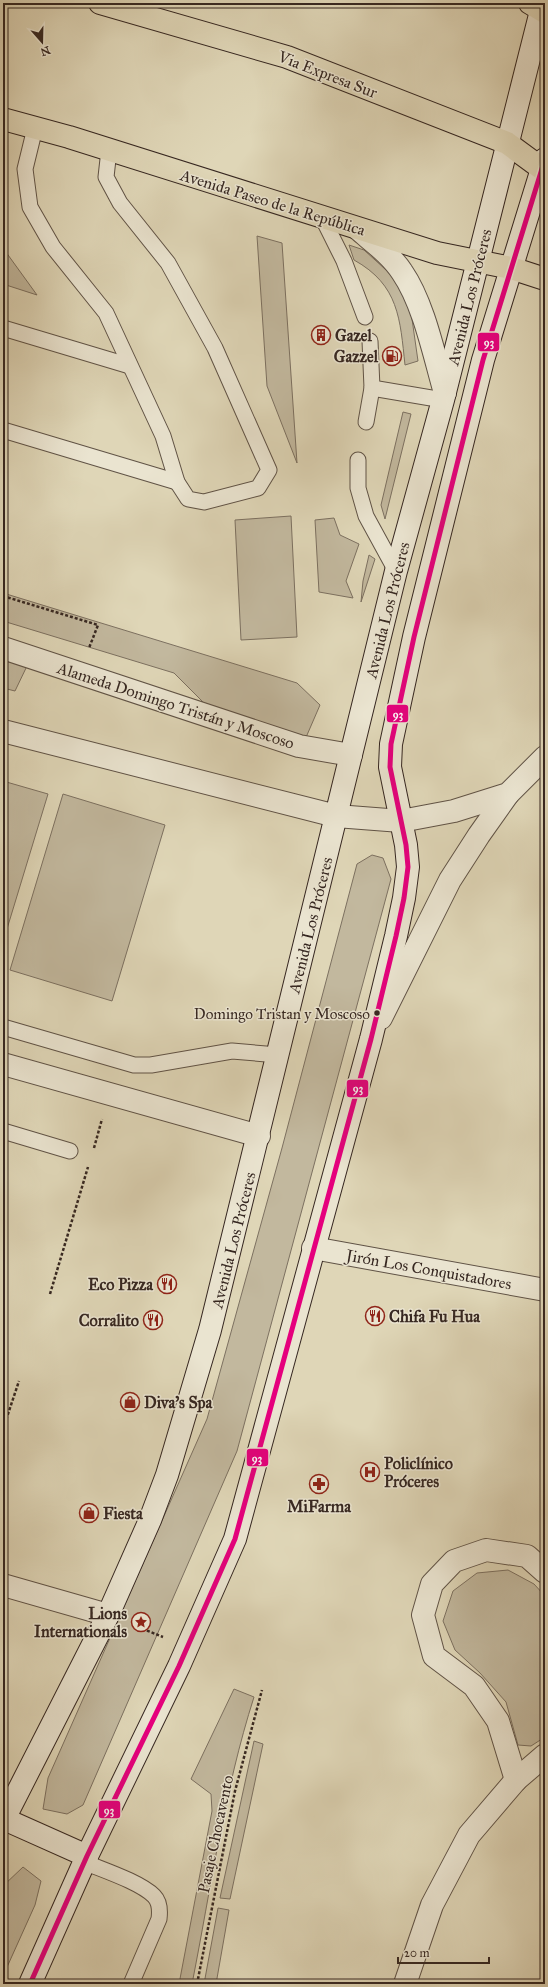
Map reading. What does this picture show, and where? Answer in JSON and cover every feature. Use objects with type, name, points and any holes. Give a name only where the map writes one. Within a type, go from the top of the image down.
[{"type":"main road","name":"Via Expresa Sur","points":[[100,3],[287,57],[507,143],[544,166]]},
{"type":"main road","name":"Avenida Los Próceres","points":[[3,1820],[108,1615],[150,1520],[167,1475],[210,1330],[259,1136],[396,571],[444,396],[540,7]]},
{"type":"main road","name":"Avenida Paseo de la República","points":[[3,119],[109,150],[437,254],[511,268],[545,279]]},
{"type":"main road","name":"Avenida Los Próceres","points":[[30,1984],[86,1859],[187,1647],[235,1539],[370,1039],[404,898],[408,867],[406,845],[390,767],[391,744],[414,638],[483,360],[544,166]]},
{"type":"main road","points":[[358,229],[402,271],[411,287],[426,326],[444,396]]},
{"type":"main road","name":"Alameda Domingo Tristán y Moscoso","points":[[3,648],[299,746],[351,755]]},
{"type":"main road","points":[[3,731],[336,816],[401,821],[454,811],[508,794]]},
{"type":"main road","points":[[370,1039],[450,880],[508,794],[545,757]]},
{"type":"main road","points":[[3,1064],[259,1136]]},
{"type":"main road","name":"Jirón Los Conquistadores","points":[[313,1248],[545,1290]]},
{"type":"main road","points":[[516,1780],[498,1721],[474,1686],[434,1656],[423,1615],[432,1584],[454,1561],[486,1550],[527,1556],[545,1572]]},
{"type":"main road","points":[[3,1585],[108,1615]]},
{"type":"main road","points":[[405,1984],[432,1905],[469,1835],[516,1780],[545,1755]]},
{"type":"main road","points":[[3,1820],[86,1859]]},
{"type":"lane","points":[[35,128],[25,169],[30,207],[53,247],[106,313],[163,436],[177,482],[188,499],[204,502],[258,488],[269,470],[215,348],[168,263],[120,203],[106,177],[109,150]]},
{"type":"lane","points":[[323,219],[344,261],[365,317]]},
{"type":"lane","points":[[3,328],[130,366]]},
{"type":"lane","points":[[366,422],[372,388],[370,341]]},
{"type":"lane","points":[[372,388],[444,396]]},
{"type":"lane","points":[[3,430],[177,482]]},
{"type":"lane","points":[[358,460],[358,488],[366,516],[396,571]]},
{"type":"lane","points":[[3,1027],[134,1065],[151,1065],[232,1051],[278,1055]]},
{"type":"lane","points":[[3,1131],[70,1151]]},
{"type":"lane","points":[[86,1859],[145,1889],[154,1896],[158,1902],[160,1911],[159,1919],[131,1984]]},
{"type":"path","points":[[3,602],[4,596],[98,625],[79,673]]},
{"type":"path","points":[[94,1149],[110,1095]]},
{"type":"path","points":[[50,1294],[89,1164]]},
{"type":"path","points":[[3,1429],[19,1381]]},
{"type":"path","points":[[108,1615],[187,1647]]},
{"type":"path","name":"Pasaje Chocavento","points":[[197,1984],[235,1791],[262,1690]]},
{"type":"shaded area","points":[[257,236],[282,243],[297,463],[267,386]]},
{"type":"shaded area","points":[[349,245],[364,250],[396,279],[410,305],[418,361],[405,365],[399,318],[389,292],[380,280],[369,270],[354,260]]},
{"type":"shaded area","points":[[3,248],[37,295],[3,284]]},
{"type":"shaded area","points":[[403,412],[411,414],[385,519],[381,505]]},
{"type":"shaded area","points":[[291,516],[297,637],[241,640],[235,520]]},
{"type":"shaded area","points":[[334,518],[340,535],[359,544],[346,581],[353,598],[319,592],[315,520]]},
{"type":"shaded area","points":[[369,555],[375,559],[361,602],[363,581]]},
{"type":"shaded area","points":[[3,593],[297,683],[320,705],[304,742],[217,716],[174,673],[3,621]]},
{"type":"shaded area","points":[[3,658],[27,666],[15,691],[3,688]]},
{"type":"shaded area","points":[[3,781],[48,794],[3,942]]},
{"type":"shaded area","points":[[63,794],[165,825],[112,1001],[10,970]]},
{"type":"shaded area","points":[[372,855],[383,858],[391,879],[237,1451],[83,1805],[67,1814],[43,1809],[48,1778],[207,1419],[282,1148],[357,864]]},
{"type":"shaded area","points":[[508,1570],[534,1584],[545,1596],[545,1737],[531,1746],[518,1745],[506,1702],[480,1673],[455,1650],[443,1621],[453,1591],[477,1573]]},
{"type":"shaded area","points":[[234,1689],[254,1697],[234,1768],[226,1804],[192,1984],[179,1984],[212,1811],[211,1794],[191,1779]]},
{"type":"shaded area","points":[[254,1741],[263,1744],[230,1899],[220,1898]]},
{"type":"shaded area","points":[[23,1867],[41,1881],[35,1905],[3,1976],[3,1886]]},
{"type":"shaded area","points":[[218,1908],[229,1910],[216,1984],[204,1984]]},
{"type":"transit line","name":"93","points":[[30,1984],[87,1856],[179,1666],[235,1539],[371,1039],[396,936],[404,898],[408,867],[406,845],[390,767],[391,744],[414,637],[483,360],[545,159]]},
{"type":"place","name":"Gazel","points":[[321,335]]},
{"type":"place","name":"Gazzel","points":[[392,356]]},
{"type":"place","name":"Domingo Tristan y Moscoso","points":[[377,1013]]},
{"type":"place","name":"Eco Pizza","points":[[167,1284]]},
{"type":"place","name":"Chifa Fu Hua","points":[[375,1316]]},
{"type":"place","name":"Corralito","points":[[153,1320]]},
{"type":"place","name":"Diva's Spa","points":[[130,1402]]},
{"type":"place","name":"Policlínico Próceres","points":[[370,1472]]},
{"type":"place","name":"MiFarma","points":[[319,1484]]},
{"type":"place","name":"Fiesta","points":[[89,1513]]},
{"type":"place","name":"Lions Internationals","points":[[141,1622]]}]
